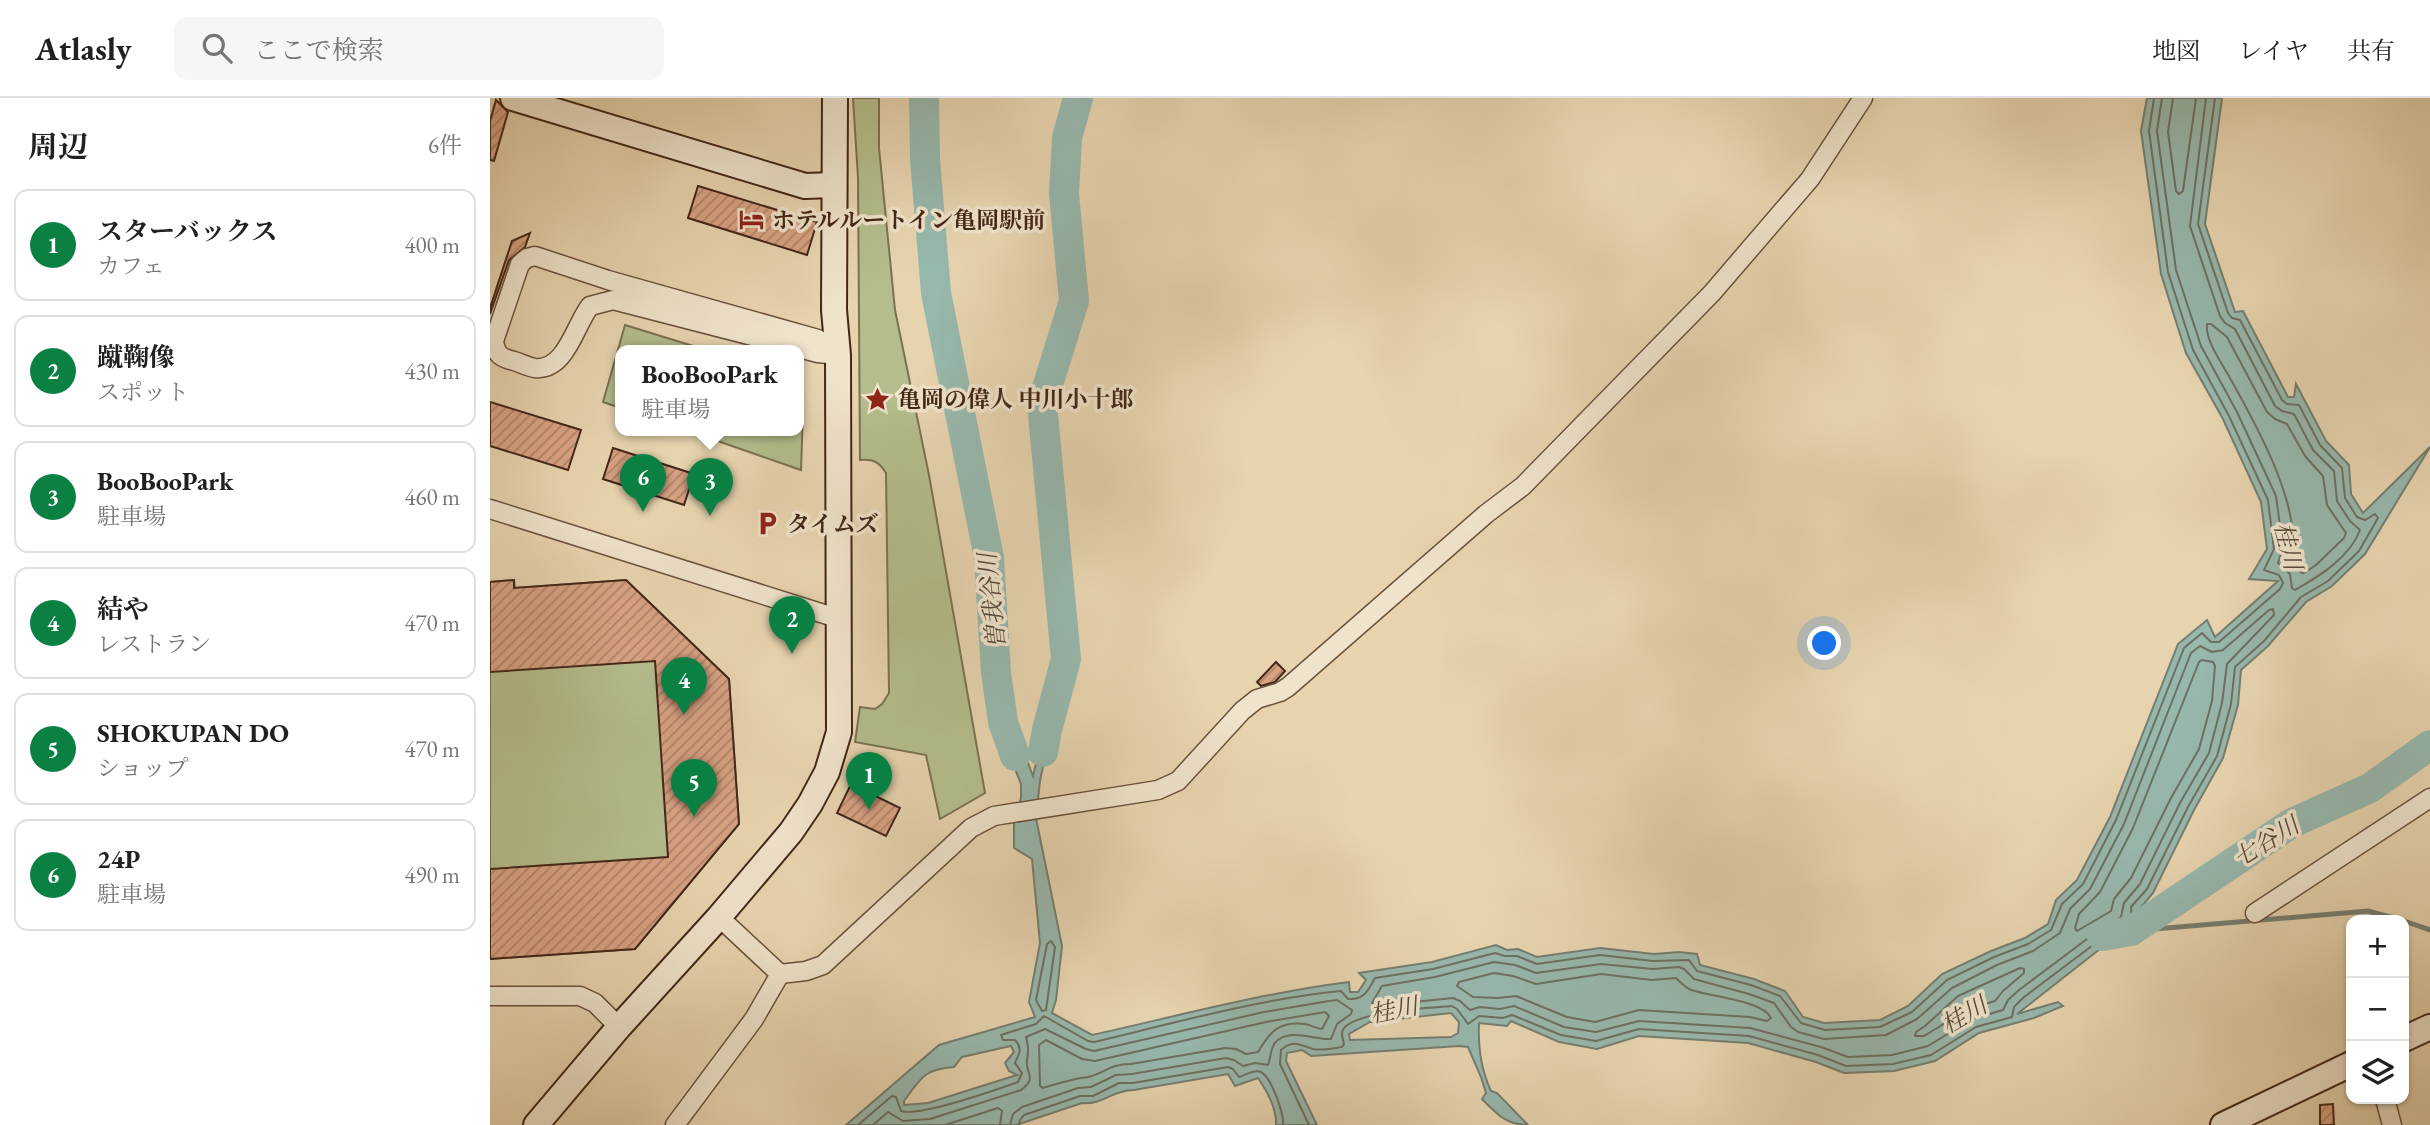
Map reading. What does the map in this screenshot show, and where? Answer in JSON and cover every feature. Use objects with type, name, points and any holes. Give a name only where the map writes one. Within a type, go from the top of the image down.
[{"type":"street","points":[[513,98],[805,186],[834,186]]},
{"type":"street","points":[[536,1125],[790,832],[810,804],[827,772],[839,732],[838,355],[834,310],[835,98]]},
{"type":"street","points":[[719,917],[780,974],[806,971],[824,965],[971,828],[994,816],[1042,806],[1158,790],[1178,781],[1242,711],[1257,699],[1288,687],[1486,514],[1523,486],[1712,293],[1810,179],[1863,98]]},
{"type":"street","points":[[785,345],[613,300],[590,306],[561,356],[549,366],[535,368],[502,358],[495,352],[494,341],[520,264],[535,256],[608,280],[818,339],[838,355]]},
{"type":"street","points":[[804,350],[838,355]]},
{"type":"street","points":[[490,509],[840,619]]},
{"type":"street","points":[[2255,912],[2430,797]]},
{"type":"street","points":[[675,1125],[754,1019],[780,974]]},
{"type":"street","points":[[490,996],[580,996],[595,1003],[619,1027]]},
{"type":"street","points":[[2409,1037],[2430,1027]]},
{"type":"street","points":[[2223,1125],[2346,1066]]},
{"type":"street","points":[[2386,1104],[2392,1125]]},
{"type":"green space","points":[[853,98],[879,98],[879,148],[895,310],[929,475],[985,793],[940,819],[926,755],[855,742],[860,707],[875,709],[889,693],[886,473],[876,462],[860,460],[858,178]]},
{"type":"green space","points":[[625,325],[690,345],[619,345]]},
{"type":"green space","points":[[615,360],[615,406],[603,402]]},
{"type":"green space","points":[[703,436],[802,436],[801,470]]},
{"type":"green space","points":[[514,580],[515,588],[626,580],[729,679],[739,824],[635,949],[490,959],[490,582]]},
{"type":"water","name":"桂川","points":[[2147,98],[2222,98],[2205,224],[2235,312],[2243,311],[2288,397],[2294,397],[2296,384],[2326,441],[2349,465],[2351,494],[2363,513],[2430,447],[2365,554],[2332,586],[2306,602],[2268,646],[2241,670],[2238,705],[2223,758],[2153,893],[2137,912],[2140,913],[2206,868],[2217,870],[2169,908],[2105,945],[2017,1014],[2058,1002],[2063,1006],[2034,1018],[1979,1033],[1935,1061],[1894,1071],[1844,1073],[1816,1062],[1748,1043],[1639,1036],[1597,1049],[1559,1042],[1511,1021],[1507,1026],[1479,1023],[1481,1058],[1491,1091],[1497,1093],[1528,1125],[1508,1121],[1482,1099],[1486,1093],[1468,1047],[1459,1046],[1311,1056],[1302,1050],[1287,1053],[1286,1061],[1317,1125],[1276,1125],[1273,1107],[1258,1078],[1235,1086],[1228,1074],[1120,1092],[1096,1102],[1082,1103],[1016,1125],[846,1125],[939,1045],[1035,1017],[1029,1002],[1040,943],[1032,859],[1014,848],[1014,824],[1021,798],[1021,784],[994,716],[1007,717],[1033,776],[1048,712],[1054,713],[1040,781],[1036,818],[1062,946],[1052,1013],[1092,1035],[1317,987],[1349,982],[1350,992],[1358,992],[1366,980],[1359,973],[1432,962],[1496,945],[1507,950],[1518,949],[1537,957],[1600,948],[1654,954],[1697,954],[1700,965],[1754,979],[1785,991],[1803,1017],[1824,1023],[1880,1020],[1908,1006],[1942,974],[2025,938],[2048,924],[2056,900],[2077,880],[2110,817],[2178,644],[2207,620],[2215,637],[2278,581],[2249,579],[2267,549],[2261,502],[2223,419],[2186,353],[2161,274],[2141,131]],"holes":[[[1451,1013],[1459,1022],[1458,1033],[1451,1037],[1350,1040],[1349,1034],[1370,1022]],[[1011,1046],[1014,1052],[1005,1063],[1009,1071],[1017,1075],[928,1103],[904,1105],[915,1086],[929,1073],[954,1067],[962,1057]]]},
{"type":"building","points":[[496,100],[508,112],[494,161],[490,160],[490,121]]},
{"type":"building","name":"ホテルルートイン亀岡駅前","points":[[698,186],[817,222],[807,255],[688,218]]},
{"type":"building","points":[[530,233],[525,247],[509,260],[490,314],[512,241]]},
{"type":"building","points":[[490,402],[581,430],[568,470],[490,446]]},
{"type":"building","points":[[613,448],[694,474],[684,505],[603,479]]},
{"type":"building","points":[[514,580],[514,588],[626,580],[729,679],[739,824],[635,949],[490,959],[490,869],[668,857],[655,661],[490,672],[490,582]]},
{"type":"building","points":[[1276,662],[1285,671],[1275,682],[1261,686],[1257,682]]},
{"type":"building","points":[[851,784],[900,808],[886,836],[837,813]]},
{"type":"building","points":[[2333,1104],[2334,1125],[2320,1125],[2320,1105]]},
{"type":"waterway","name":"曽我谷川","points":[[924,98],[925,159],[936,293],[989,558],[996,673],[1003,722],[1015,756]]},
{"type":"waterway","points":[[1043,752],[1066,659],[1042,404],[1074,301],[1064,194],[1067,138],[1078,98]]},
{"type":"waterway","name":"七谷川","points":[[2102,936],[2131,931],[2292,823],[2370,788],[2430,745]]},
{"type":"waterway","points":[[2131,931],[2368,911],[2383,915]]},
{"type":"waterway","points":[[2409,923],[2430,930]]},
{"type":"place","name":"ホテルルートイン亀岡駅前","points":[[752,220]]},
{"type":"place","name":"亀岡の偉人 中川小十郎","points":[[878,399]]},
{"type":"place","name":"24P","points":[[643,512]]},
{"type":"place","name":"BooBooPark","points":[[710,516]]},
{"type":"place","name":"タイムズ","points":[[767,524]]},
{"type":"place","name":"蹴鞠像","points":[[792,654]]},
{"type":"place","name":"結や","points":[[684,715]]},
{"type":"place","name":"スターバックス","points":[[869,810]]},
{"type":"place","name":"SHOKUPAN DO","points":[[694,817]]}]
